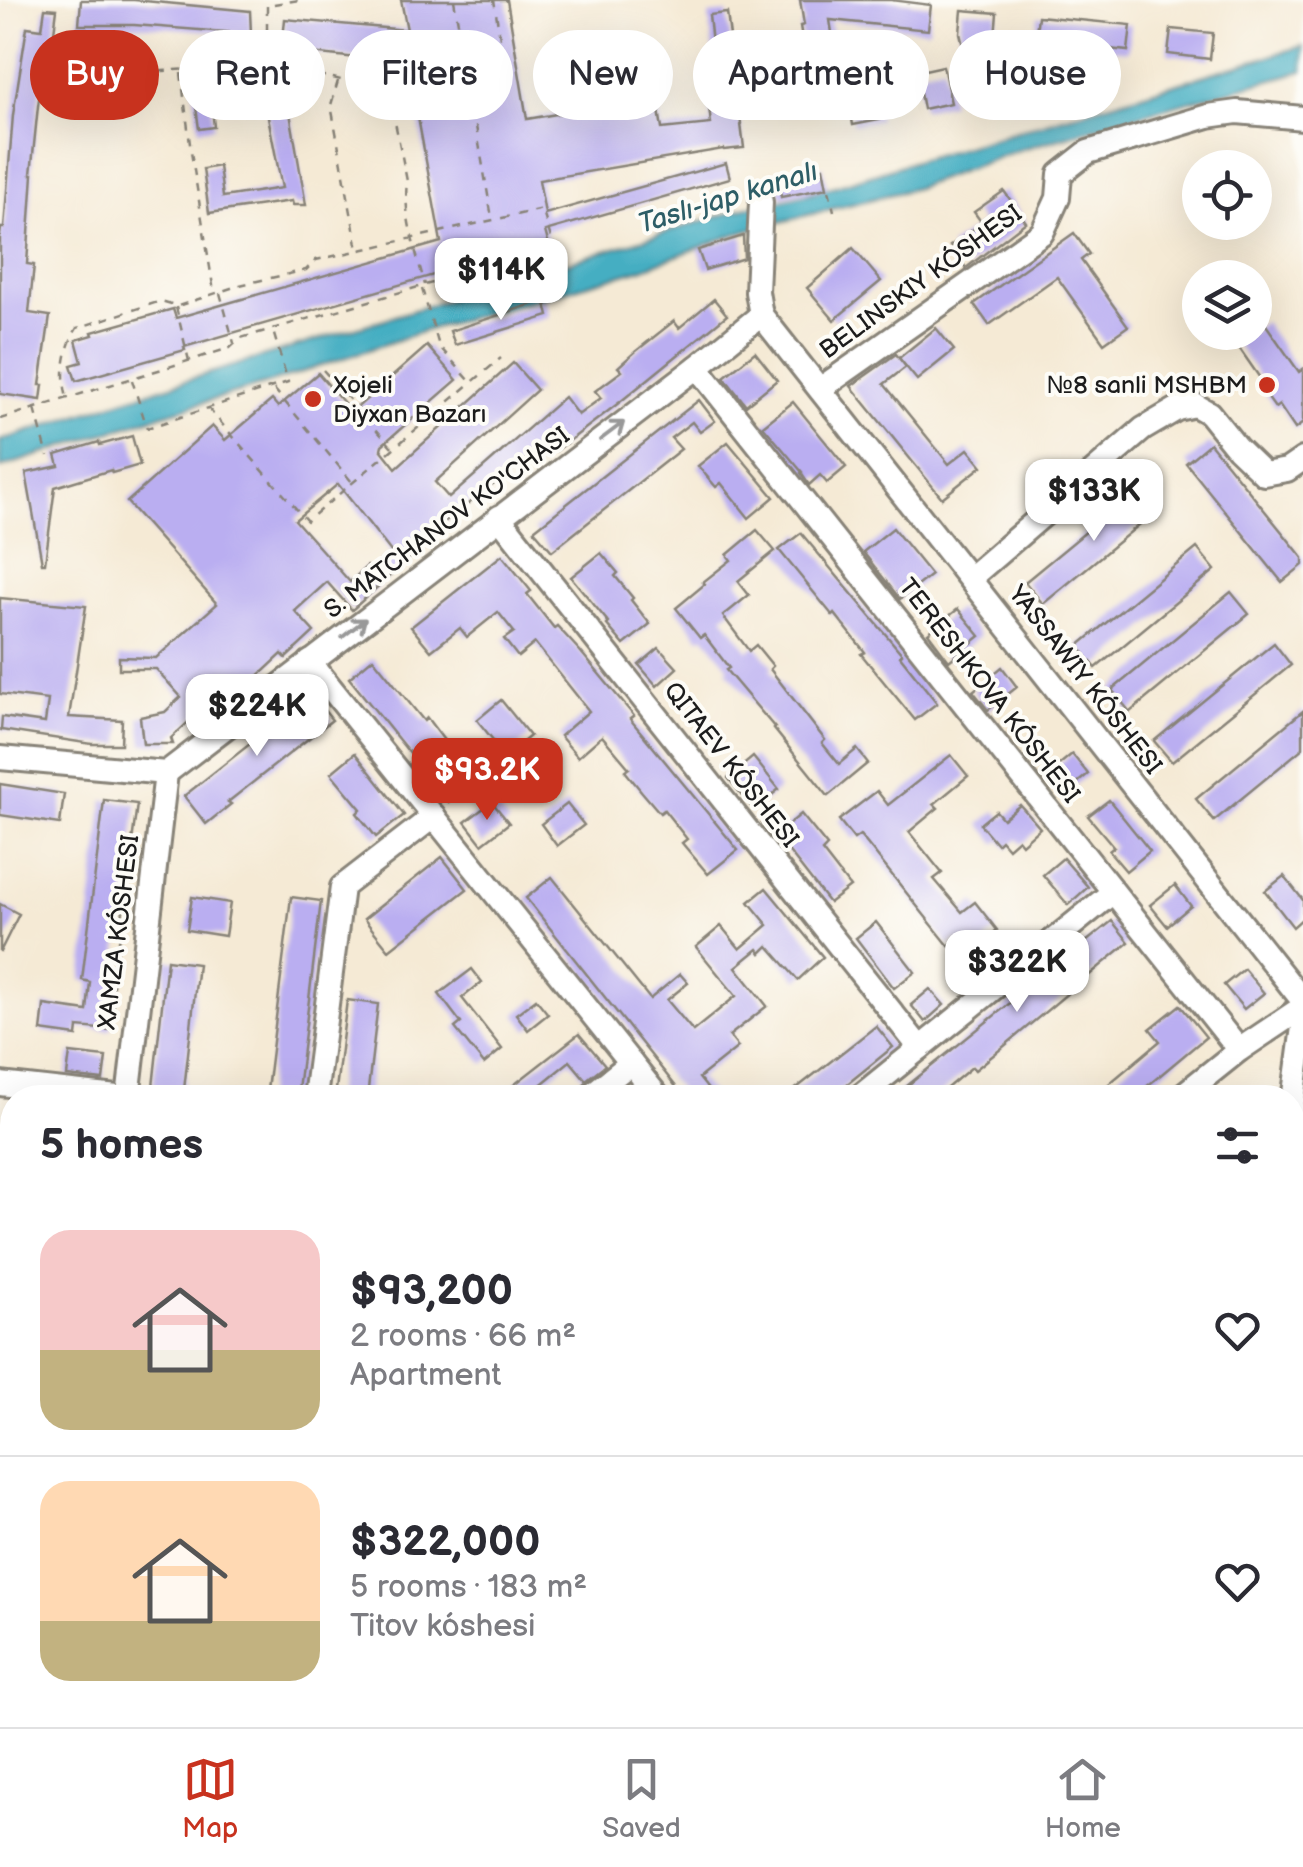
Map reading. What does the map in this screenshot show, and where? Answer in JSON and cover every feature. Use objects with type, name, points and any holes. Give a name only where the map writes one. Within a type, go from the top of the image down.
[{"type":"street","name":"BELINSKIY KÓSHESI","points":[[820,389],[1042,232],[1058,198],[1060,174],[1088,152],[1208,116],[1237,112],[1303,118]]},
{"type":"street","points":[[761,202],[757,292],[761,315]]},
{"type":"street","name":"YASSAWIY KÓSHESI","points":[[761,315],[1303,1004]]},
{"type":"street","name":"S. MATCHANOV KO'CHASI","points":[[166,773],[761,315]]},
{"type":"street","name":"TERESHKOVA KÓSHESI","points":[[697,367],[1239,1050]]},
{"type":"street","points":[[970,578],[1143,429],[1177,409],[1195,405],[1209,413],[1264,474],[1287,470],[1303,459]]},
{"type":"street","name":"QITAEV KÓSHESI","points":[[499,517],[920,1048]]},
{"type":"street","points":[[310,662],[649,1085]]},
{"type":"street","points":[[0,758],[166,773]]},
{"type":"street","name":"XAMZA KÓSHESI","points":[[129,1085],[166,773]]},
{"type":"street","points":[[317,1085],[342,886],[434,816]]},
{"type":"street","points":[[874,1085],[1113,892]]},
{"type":"street","points":[[1195,1085],[1303,1004]]},
{"type":"street","points":[[1295,1085],[1303,1027]]},
{"type":"street","points":[[603,1085],[631,1063]]},
{"type":"path","points":[[267,30],[267,5],[300,0]]},
{"type":"path","points":[[454,0],[459,30]]},
{"type":"path","points":[[494,0],[499,30]]},
{"type":"path","points":[[325,77],[345,81]]},
{"type":"path","points":[[339,80],[331,106],[358,251]]},
{"type":"path","points":[[186,120],[214,294]]},
{"type":"path","points":[[394,120],[413,239],[439,346],[472,382]]},
{"type":"path","points":[[475,120],[492,220]]},
{"type":"path","points":[[829,190],[834,211]]},
{"type":"path","points":[[0,419],[230,348],[241,338],[554,248],[542,208],[316,260],[306,270],[240,284],[176,305],[161,302],[77,328],[71,337],[62,378],[67,398]]},
{"type":"path","points":[[533,254],[548,298]]},
{"type":"path","points":[[220,292],[234,344]]},
{"type":"path","points":[[176,305],[190,361]]},
{"type":"path","points":[[132,378],[147,428],[272,388],[288,382],[272,329]]},
{"type":"path","points":[[208,408],[307,521],[501,358]]},
{"type":"path","points":[[323,370],[393,448]]},
{"type":"path","points":[[272,388],[352,483]]},
{"type":"path","points":[[35,408],[48,456]]},
{"type":"water","points":[[1303,46],[1303,71],[1015,151],[916,188],[744,231],[641,269],[424,331],[0,468],[0,441],[126,399],[751,206],[824,190],[1053,120],[1121,120],[1121,100]]},
{"type":"building","points":[[81,0],[134,0],[250,11],[251,30],[134,25],[79,25]]},
{"type":"building","points":[[401,0],[507,0],[512,30],[407,30]]},
{"type":"building","points":[[800,0],[891,0],[931,5],[928,30],[830,20],[832,30],[801,30],[804,25]]},
{"type":"building","points":[[45,8],[57,9],[54,30],[30,30],[30,120],[37,120],[27,264],[34,265],[29,313],[50,316],[41,400],[0,394],[0,236],[27,27],[42,29]]},
{"type":"building","points":[[962,10],[997,13],[996,30],[960,30]]},
{"type":"building","points":[[727,13],[729,30],[711,30],[709,15]]},
{"type":"building","points":[[1038,16],[1131,25],[1128,51],[1121,50],[1121,30],[1036,30]]},
{"type":"building","points":[[285,19],[407,30],[345,30],[345,57],[325,55],[325,30],[284,30]]},
{"type":"building","points":[[1171,29],[1213,33],[1210,59],[1168,54]]},
{"type":"building","points":[[513,36],[527,119],[661,120],[662,129],[711,124],[711,120],[740,120],[744,148],[539,180],[545,214],[726,163],[730,178],[545,231],[548,242],[76,381],[71,365],[82,362],[76,340],[93,335],[92,332],[173,309],[176,318],[441,242],[418,120],[513,120]]},
{"type":"building","points":[[943,66],[949,103],[929,108],[929,69]]},
{"type":"building","points":[[198,120],[213,120],[214,127],[199,129]]},
{"type":"building","points":[[269,120],[291,120],[306,205],[293,205],[292,201],[209,213],[203,169],[219,166],[223,197],[282,188]]},
{"type":"building","points":[[852,120],[879,120],[853,125]]},
{"type":"building","points":[[823,167],[827,188],[781,197],[777,176]]},
{"type":"building","points":[[1004,191],[1026,222],[966,268],[950,246],[982,223],[974,212]]},
{"type":"building","points":[[1074,233],[1089,254],[1081,260],[1128,326],[1104,343],[1057,277],[989,325],[974,304]]},
{"type":"building","points":[[743,236],[744,258],[705,270],[698,250]]},
{"type":"building","points":[[853,248],[881,281],[834,320],[807,288]]},
{"type":"building","points":[[714,299],[727,315],[556,451],[549,442],[439,526],[442,529],[352,610],[327,582],[295,611],[314,632],[286,658],[282,654],[204,725],[196,715],[171,738],[173,744],[143,744],[140,717],[165,712],[181,697],[156,669],[119,669],[119,657],[156,658],[217,604],[127,502],[212,426],[225,440],[272,400],[278,407],[318,373],[352,412],[427,346],[457,380],[382,445],[396,468],[513,363],[537,390],[435,482],[449,498],[564,397],[578,415],[601,398],[595,391],[622,371],[618,367],[635,352],[674,321],[679,328]],"holes":[[[338,484],[392,553],[371,572],[367,566],[350,582],[295,520]]]},
{"type":"building","points":[[545,300],[549,316],[455,345],[450,331]]},
{"type":"building","points":[[936,328],[954,350],[917,380],[899,358]]},
{"type":"building","points":[[1272,333],[1299,372],[1303,369],[1303,423],[1295,429],[1279,405],[1275,408],[1265,394],[1269,391],[1241,350],[1272,350]]},
{"type":"building","points":[[755,352],[777,380],[746,405],[724,377]]},
{"type":"building","points":[[896,354],[906,367],[884,384],[949,464],[968,449],[982,466],[942,498],[851,386]]},
{"type":"building","points":[[699,400],[715,421],[700,432],[692,422],[671,438],[681,449],[552,551],[534,530]]},
{"type":"building","points":[[793,402],[846,467],[827,483],[820,475],[809,485],[763,426]]},
{"type":"building","points":[[132,436],[140,465],[55,487],[42,563],[26,473],[59,466],[56,455]]},
{"type":"building","points":[[728,442],[774,497],[749,518],[721,483],[716,487],[698,466]]},
{"type":"building","points":[[1210,443],[1303,558],[1303,565],[1282,582],[1186,463]]},
{"type":"building","points":[[1144,484],[1162,506],[1043,604],[1025,582]]},
{"type":"building","points":[[893,528],[931,575],[900,599],[863,552]]},
{"type":"building","points":[[757,530],[775,551],[738,581],[749,595],[723,616],[749,651],[756,645],[773,666],[770,669],[839,764],[857,749],[868,763],[828,796],[726,670],[729,668],[704,635],[700,638],[676,608],[731,560],[727,555]]},
{"type":"building","points":[[801,533],[902,654],[937,703],[915,720],[861,654],[865,652],[835,614],[779,550]]},
{"type":"building","points":[[1197,548],[1215,570],[1096,668],[1078,646]]},
{"type":"building","points":[[601,553],[650,624],[624,645],[571,577]]},
{"type":"building","points":[[502,555],[554,628],[557,626],[580,651],[634,716],[630,719],[738,850],[708,874],[682,843],[687,839],[664,810],[660,813],[642,792],[625,771],[629,768],[602,736],[578,757],[560,736],[589,711],[535,643],[518,657],[504,639],[514,632],[498,612],[467,637],[460,628],[431,651],[411,627]]},
{"type":"building","points":[[1231,592],[1249,614],[1130,712],[1112,690]]},
{"type":"building","points":[[0,598],[86,606],[69,717],[122,720],[121,744],[92,744],[1,730],[2,717],[45,723],[48,700],[0,694]]},
{"type":"building","points":[[958,609],[980,636],[949,661],[928,633]]},
{"type":"building","points":[[1274,643],[1291,665],[1172,762],[1154,741]]},
{"type":"building","points":[[659,648],[677,668],[657,686],[639,665]]},
{"type":"building","points":[[373,658],[424,721],[427,718],[446,743],[443,745],[474,782],[449,802],[349,678]]},
{"type":"building","points":[[1002,667],[1017,687],[988,710],[973,691]]},
{"type":"building","points":[[312,695],[332,720],[206,824],[184,796]]},
{"type":"building","points":[[501,700],[530,736],[506,756],[477,720]]},
{"type":"building","points":[[1303,711],[1303,748],[1214,821],[1196,799]]},
{"type":"building","points":[[355,753],[404,815],[376,837],[357,813],[361,809],[331,773]]},
{"type":"building","points":[[1072,754],[1088,774],[1064,794],[1048,774]]},
{"type":"building","points":[[951,755],[968,776],[934,804],[938,808],[909,832],[942,873],[934,879],[962,912],[975,902],[997,930],[985,940],[990,946],[972,960],[956,940],[949,946],[860,835],[854,839],[839,820],[877,791],[888,805]]},
{"type":"building","points":[[753,757],[779,789],[754,810],[728,778]]},
{"type":"building","points":[[0,784],[64,794],[60,824],[0,815]]},
{"type":"building","points":[[104,800],[137,804],[111,1002],[111,1030],[78,1027],[77,1036],[41,1031],[44,1005],[87,1011],[90,982],[82,980]]},
{"type":"building","points":[[1109,800],[1150,851],[1126,871],[1109,851],[1114,847],[1088,816]]},
{"type":"building","points":[[492,802],[509,823],[482,844],[465,822]]},
{"type":"building","points":[[567,804],[584,825],[557,846],[541,824]]},
{"type":"building","points":[[1020,805],[1040,828],[1022,844],[1018,839],[1008,848],[1001,840],[997,844],[980,824],[996,811],[1003,819]]},
{"type":"building","points":[[801,814],[827,846],[822,851],[850,887],[829,903],[776,835]]},
{"type":"building","points":[[442,857],[467,889],[389,950],[364,919]]},
{"type":"building","points":[[1063,858],[1088,887],[1068,905],[1043,875]]},
{"type":"building","points":[[1284,876],[1303,900],[1303,918],[1293,927],[1265,891]]},
{"type":"building","points":[[552,877],[650,999],[680,974],[688,983],[667,1000],[693,1031],[736,996],[696,947],[721,926],[740,949],[768,925],[749,902],[766,888],[823,957],[798,980],[768,946],[736,967],[767,1006],[729,1036],[738,1047],[699,1078],[705,1085],[675,1085],[526,898]]},
{"type":"building","points":[[1175,885],[1191,906],[1167,926],[1150,905]]},
{"type":"building","points":[[192,897],[230,903],[225,936],[187,930]]},
{"type":"building","points":[[291,897],[321,901],[299,1085],[268,1085]]},
{"type":"building","points":[[0,904],[19,914],[0,952]]},
{"type":"building","points":[[1112,921],[1129,942],[975,1070],[972,1067],[951,1085],[908,1085]]},
{"type":"building","points":[[876,922],[915,972],[894,988],[856,938]]},
{"type":"building","points":[[167,960],[198,964],[185,1085],[153,1085]]},
{"type":"building","points":[[472,969],[482,982],[462,998],[502,1049],[484,1064],[455,1028],[461,1023],[439,994]]},
{"type":"building","points":[[1244,969],[1264,993],[1244,1009],[1224,985]]},
{"type":"building","points":[[930,989],[944,1005],[925,1022],[911,1005]]},
{"type":"building","points":[[536,999],[548,1014],[528,1030],[516,1014]]},
{"type":"building","points":[[347,1000],[378,1004],[369,1085],[337,1085]]},
{"type":"building","points":[[1180,1005],[1206,1037],[1149,1085],[1108,1085],[1160,1041],[1150,1029]]},
{"type":"building","points":[[876,1026],[893,1047],[846,1085],[801,1085]]},
{"type":"building","points":[[579,1034],[605,1065],[586,1080],[570,1061],[540,1085],[514,1085]]},
{"type":"building","points":[[70,1053],[106,1057],[103,1080],[67,1076]]},
{"type":"place","name":"№8 sanli MSHBM","points":[[1267,385]]},
{"type":"place","name":"Xojeli Diyxan Bazarı","points":[[313,399]]},
{"type":"water label","name":"Taslı-jap kanalı","points":[[728,198]]}]
